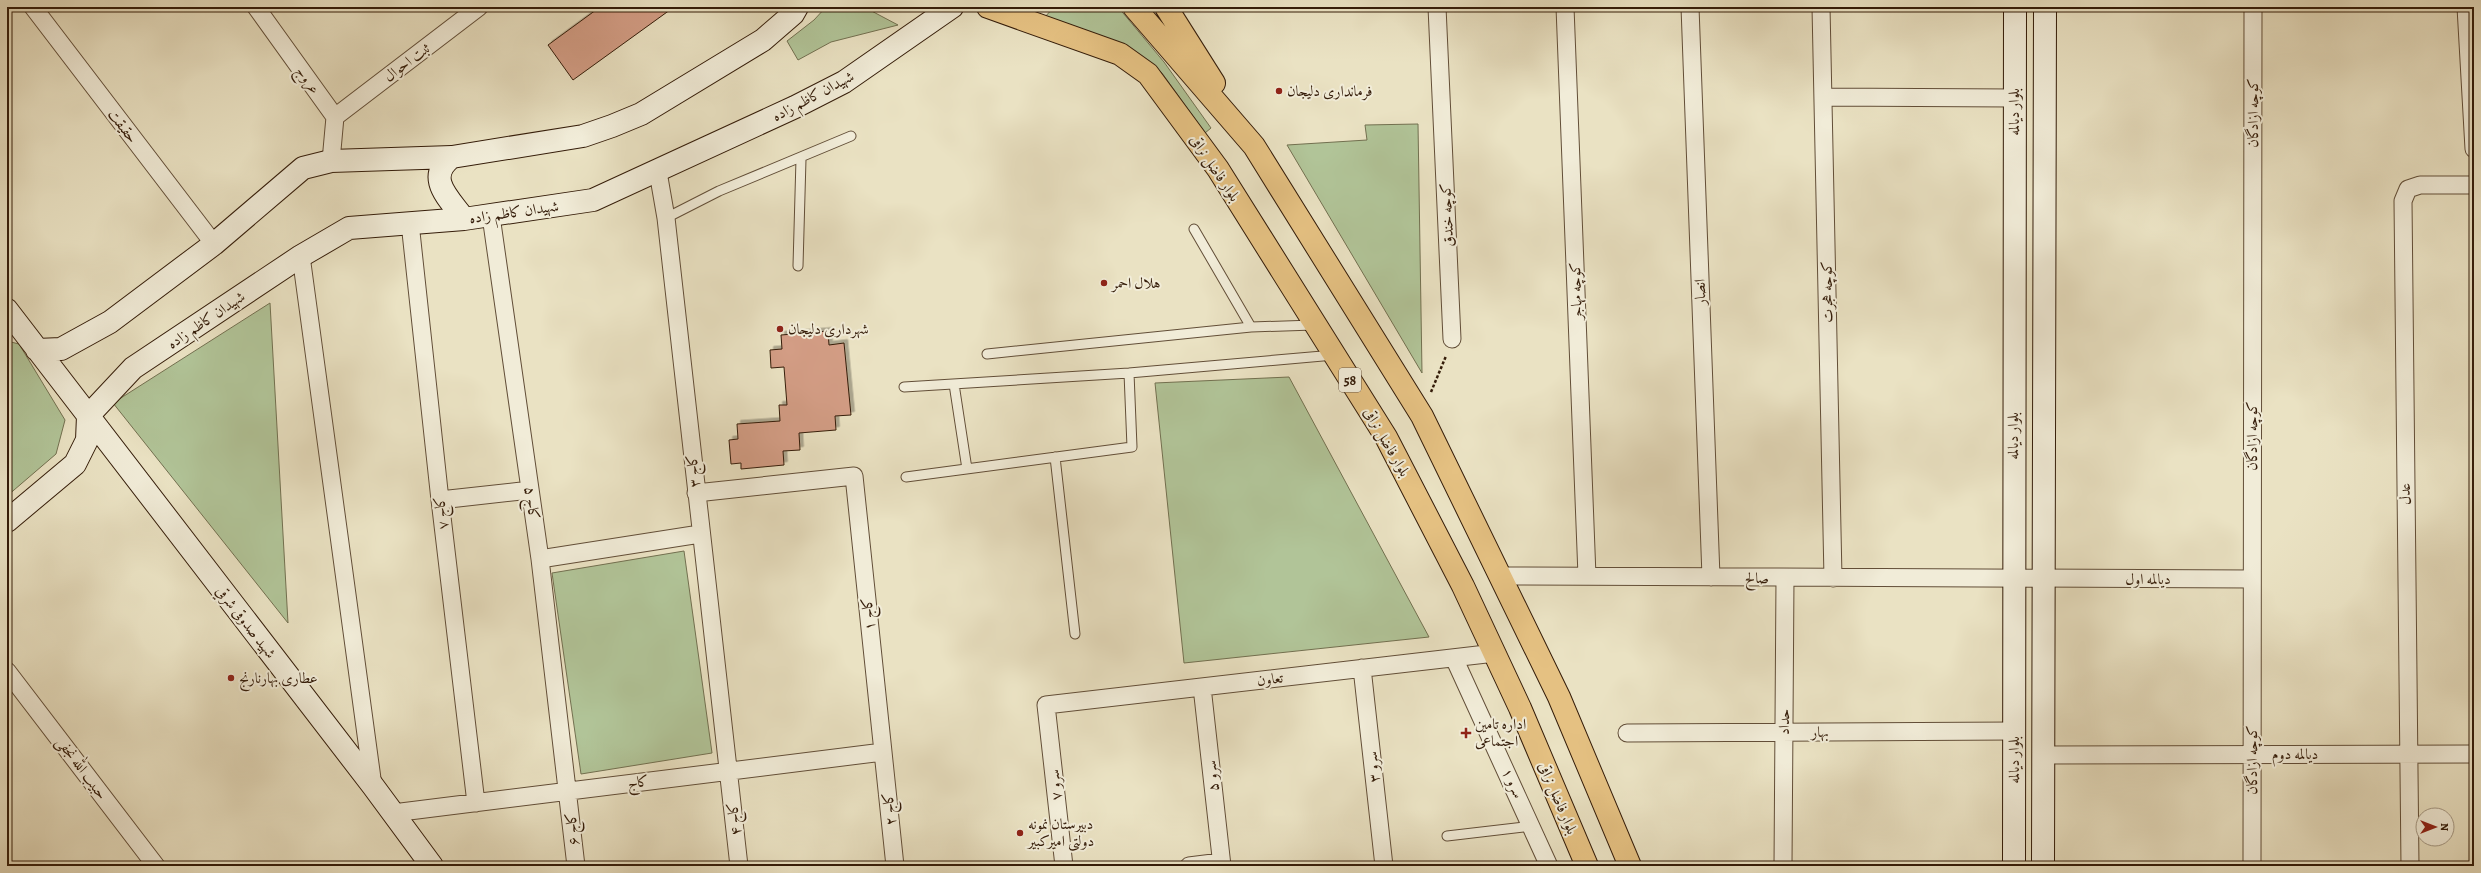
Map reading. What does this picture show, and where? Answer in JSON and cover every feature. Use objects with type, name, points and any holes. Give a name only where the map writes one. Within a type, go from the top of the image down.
[{"type":"main road","name":"بلوار فاضل نراقی","points":[[988,7],[1120,54],[1148,74],[1218,169],[1386,437],[1463,586],[1495,653],[1520,708],[1576,856],[1587,866]]},
{"type":"main road","points":[[1134,7],[1254,146]]},
{"type":"main road","points":[[1166,7],[1422,416],[1558,697],[1630,866]]},
{"type":"street","name":"حقیقت","points":[[33,7],[214,244]]},
{"type":"street","name":"عروج","points":[[256,7],[335,117]]},
{"type":"street","name":"ثبت احوال","points":[[335,117],[479,7]]},
{"type":"street","points":[[38,350],[61,349],[110,322],[214,244],[303,168],[331,161],[452,157],[583,136],[641,114],[763,40],[793,14],[797,7]]},
{"type":"street","name":"شهیدان کاظم زاده","points":[[88,416],[133,368],[301,256],[348,228],[491,216],[593,200],[658,172],[844,82],[952,7]]},
{"type":"street","name":"کوچه خندق","points":[[1437,7],[1452,339]]},
{"type":"street","name":"کوچه مهاجر","points":[[1565,7],[1587,576]]},
{"type":"street","name":"انصار","points":[[1690,7],[1711,577]]},
{"type":"street","name":"کوچه هجرت","points":[[1821,7],[1833,578]]},
{"type":"street","name":"بلوار دیالمه","points":[[2014,866],[2013,98],[2015,7]]},
{"type":"street","name":"بلوار دیالمه","points":[[2043,866],[2045,7]]},
{"type":"street","name":"کوچه ازادگان","points":[[2252,866],[2253,7]]},
{"type":"street","points":[[2466,7],[2472,75],[2474,149]]},
{"type":"street","points":[[1823,97],[2013,98]]},
{"type":"street","points":[[331,161],[335,117]]},
{"type":"street","points":[[452,157],[441,169],[440,185],[464,219]]},
{"type":"street","name":"کاج ۳","points":[[658,172],[666,218],[700,534],[728,771]]},
{"type":"street","name":"عدل","points":[[2410,866],[2403,201],[2408,189],[2420,185],[2474,185]]},
{"type":"street","name":"کاج ۵","points":[[491,216],[540,559],[568,792]]},
{"type":"street","name":"کاج ۷","points":[[410,223],[440,500],[476,803]]},
{"type":"street","points":[[301,256],[373,786]]},
{"type":"street","name":"شهید صدوقی شرقي","points":[[7,310],[15,332],[38,350],[373,786],[432,866]]},
{"type":"street","points":[[7,521],[75,464],[87,440],[88,416]]},
{"type":"street","name":"کاج ۱","points":[[696,493],[854,476],[883,752]]},
{"type":"street","points":[[440,500],[530,490]]},
{"type":"street","points":[[540,559],[700,534]]},
{"type":"street","name":"صالح","points":[[1500,576],[2013,580]]},
{"type":"street","name":"حداد","points":[[1783,866],[1785,578]]},
{"type":"street","name":"دیالمه اول","points":[[2013,580],[2252,579]]},
{"type":"street","name":"تعاون","points":[[1046,704],[1495,653]]},
{"type":"street","name":"سرو ۱","points":[[1454,658],[1533,826],[1550,866]]},
{"type":"street","name":"سرو ۳","points":[[1362,668],[1384,866]]},
{"type":"street","name":"حبیب الله نجفی","points":[[7,671],[156,866]]},
{"type":"street","name":"سرو ۵","points":[[1202,687],[1222,864]]},
{"type":"street","name":"سرو ۷","points":[[1046,704],[1064,866]]},
{"type":"street","name":"بهار","points":[[1627,733],[2014,731]]},
{"type":"street","name":"کاج","points":[[393,813],[883,752]]},
{"type":"street","name":"کاج ۲","points":[[883,752],[895,866]]},
{"type":"street","name":"دیالمه دوم","points":[[2044,755],[2474,754]]},
{"type":"street","name":"کاج ۴","points":[[728,771],[739,866]]},
{"type":"street","name":"کاج ۶","points":[[568,792],[576,866]]},
{"type":"street","points":[[1189,866],[1222,864]]},
{"type":"lane","points":[[666,218],[719,191],[801,159],[851,136]]},
{"type":"lane","points":[[798,266],[801,159]]},
{"type":"lane","points":[[1194,229],[1251,327]]},
{"type":"lane","points":[[987,354],[1251,327],[1315,325]]},
{"type":"lane","points":[[904,387],[1129,373],[1334,354]]},
{"type":"lane","points":[[906,477],[1132,447],[1129,373]]},
{"type":"lane","points":[[954,384],[967,469]]},
{"type":"lane","points":[[1055,457],[1075,634]]},
{"type":"lane","points":[[1447,836],[1533,826]]},
{"type":"path","points":[[1422,416],[1452,339]]},
{"type":"green space","points":[[826,7],[864,7],[898,25],[831,42],[798,60],[787,41],[814,20]]},
{"type":"green space","points":[[1054,7],[1118,7],[1164,62],[1211,128],[1205,133],[1162,73],[1149,61],[1044,18]]},
{"type":"green space","points":[[1418,124],[1422,373],[1287,145],[1367,140],[1365,125]]},
{"type":"green space","points":[[270,303],[288,623],[113,403]]},
{"type":"green space","points":[[7,341],[19,344],[65,420],[56,454],[7,496]]},
{"type":"green space","points":[[1289,377],[1429,637],[1184,663],[1155,383]]},
{"type":"green space","points":[[684,551],[712,753],[581,774],[552,573]]},
{"type":"building","points":[[600,7],[674,7],[573,80],[548,45]]},
{"type":"building","points":[[828,331],[829,345],[844,343],[851,415],[835,416],[836,430],[799,433],[800,450],[783,451],[784,465],[741,469],[741,463],[731,464],[729,440],[738,439],[737,424],[780,421],[779,405],[787,405],[784,367],[771,368],[770,350],[782,349],[781,335]]},
{"type":"place","name":"فرمانداری دلیجان","points":[[1279,91]]},
{"type":"place","name":"هلال احمر","points":[[1104,283]]},
{"type":"place","name":"شهرداری دلیجان","points":[[780,329]]},
{"type":"place","name":"عطاری بهارنارنج","points":[[231,678]]},
{"type":"place","name":"اداره تامین اجتماعی","points":[[1466,733]]},
{"type":"place","name":"دبیرستان نمونه دولتی امیرکبیر","points":[[1020,833]]}]
